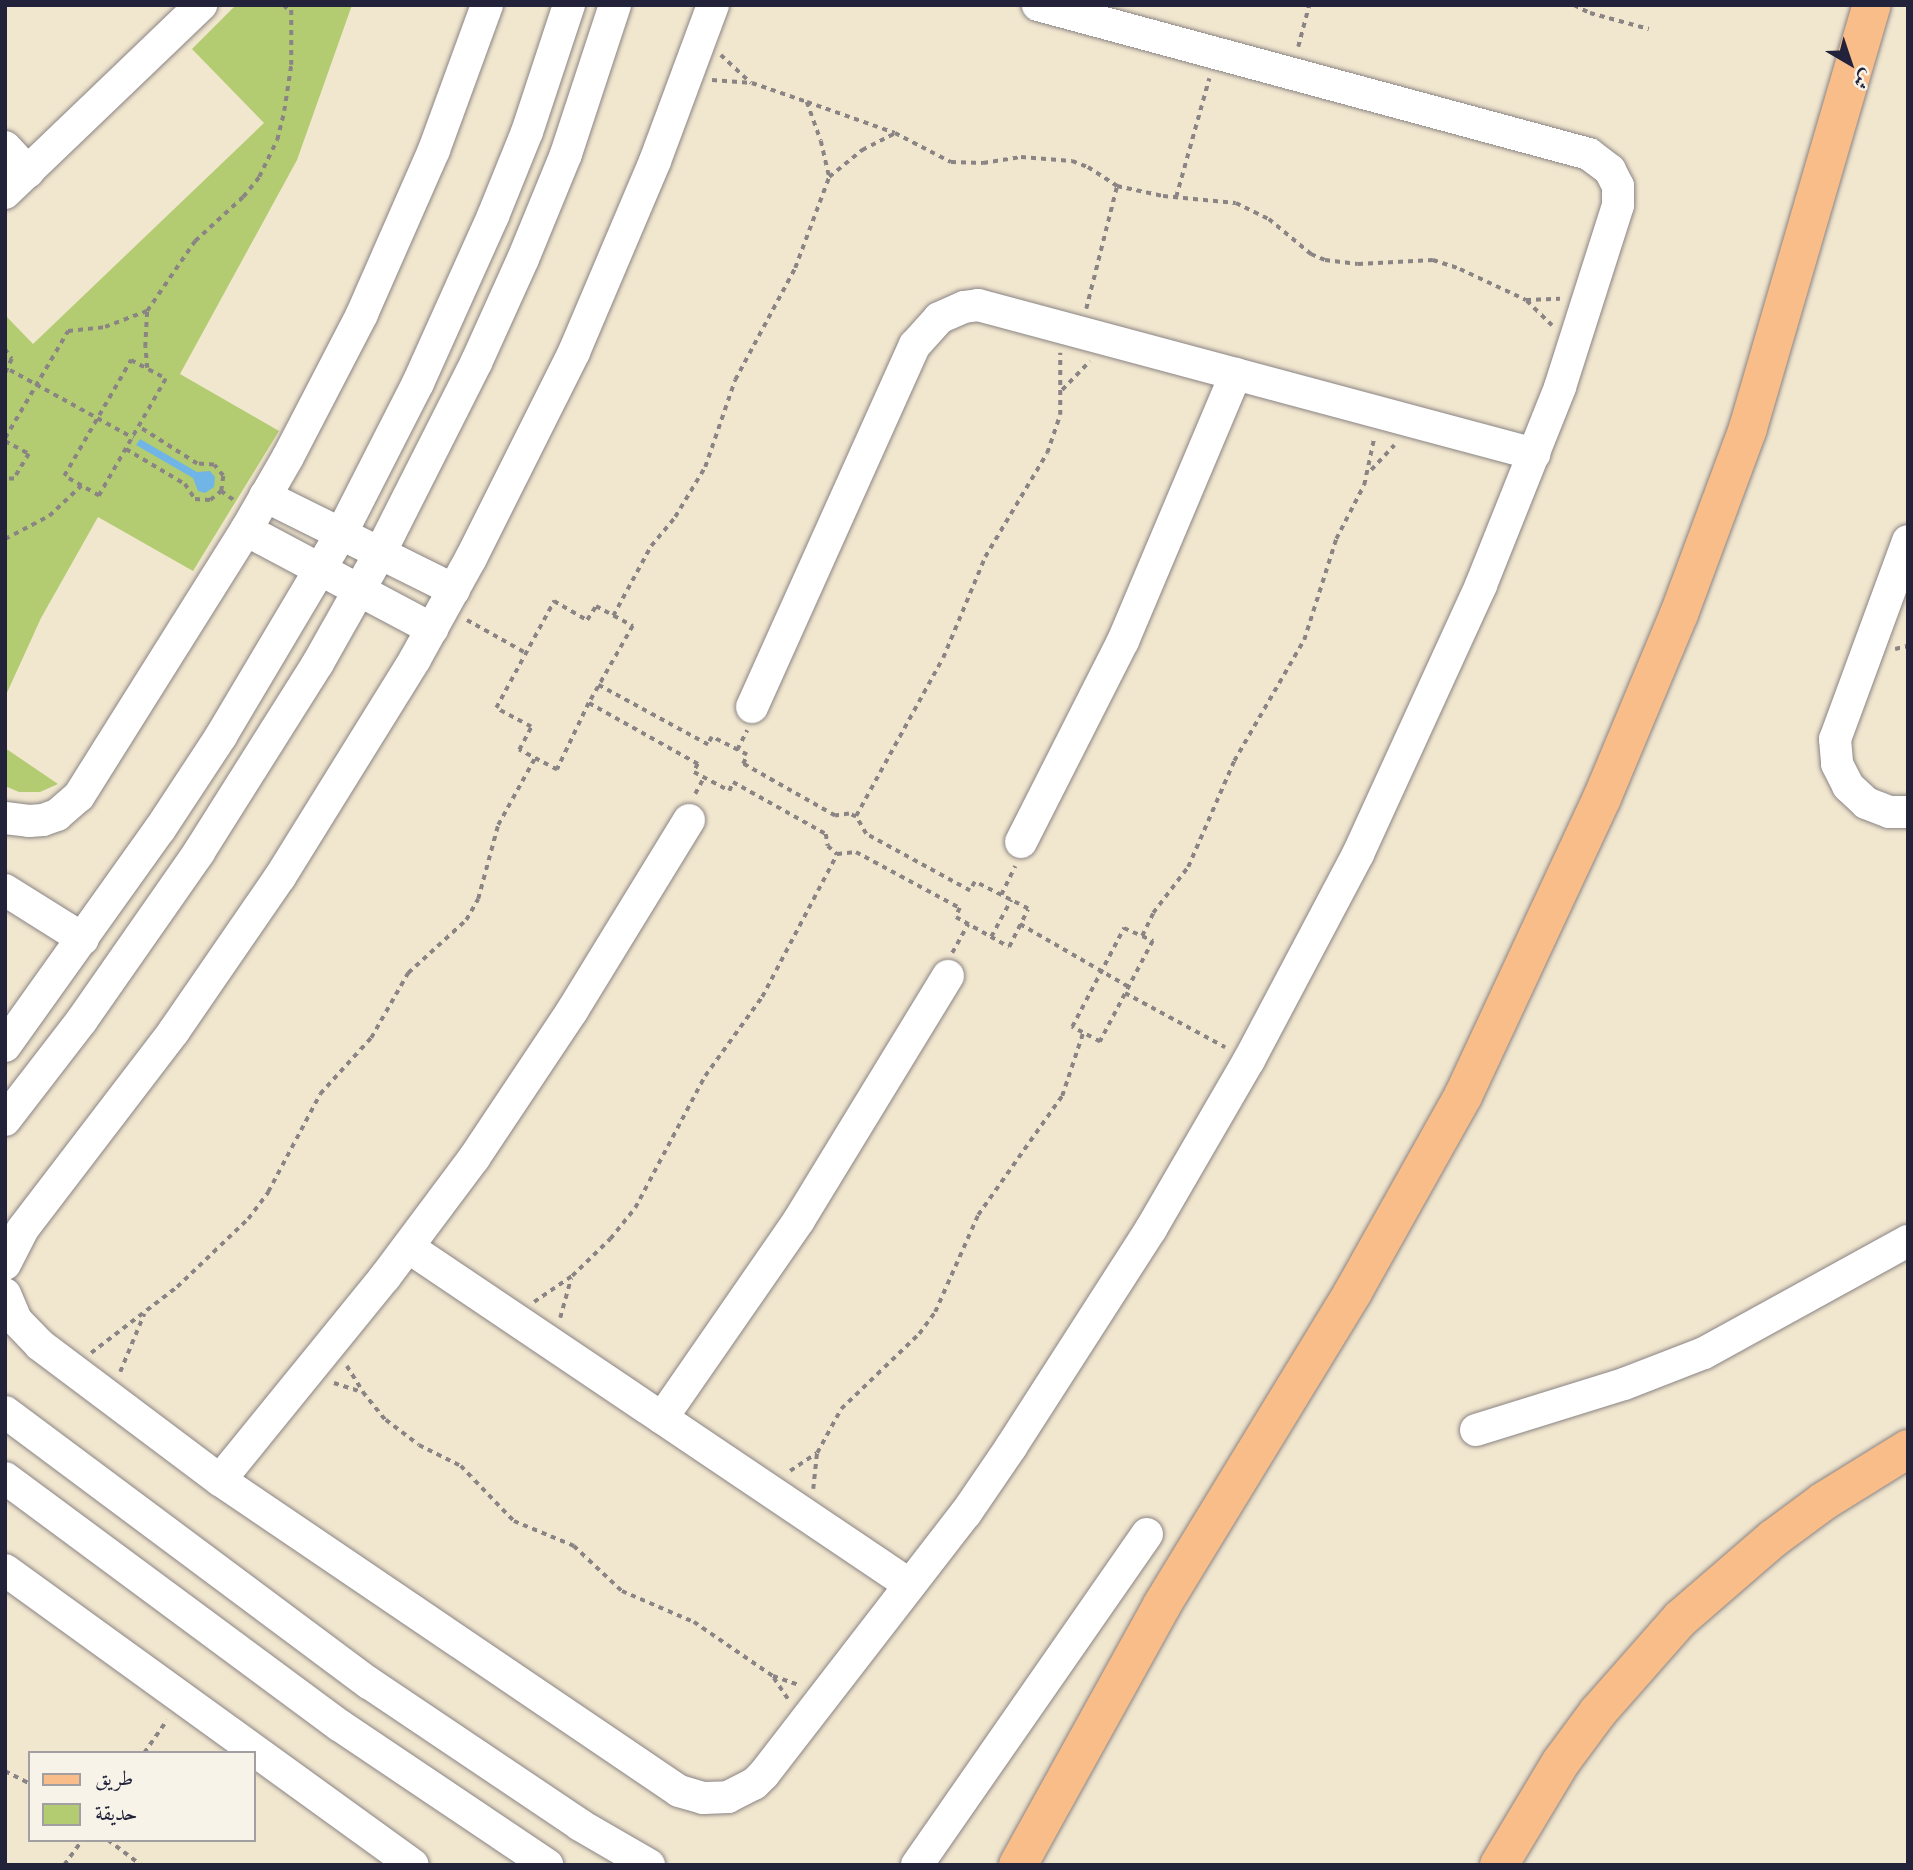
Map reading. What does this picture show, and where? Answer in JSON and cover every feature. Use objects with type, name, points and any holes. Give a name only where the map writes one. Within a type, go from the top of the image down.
[{"type":"main road","points":[[1018,1865],[1162,1605],[1353,1292],[1463,1096],[1602,798],[1679,614],[1748,428],[1872,5]]},
{"type":"main road","points":[[1499,1865],[1568,1752],[1638,1665],[1680,1619],[1774,1538],[1824,1501],[1908,1449]]},
{"type":"street","points":[[5,193],[201,5]]},
{"type":"street","points":[[5,818],[43,820],[57,815],[79,796],[246,530],[326,386],[400,233],[434,150],[487,5]]},
{"type":"street","points":[[5,1046],[83,939],[221,736],[341,534],[418,383],[493,216],[527,132],[569,5]]},
{"type":"street","points":[[5,1120],[82,1020],[199,852],[267,747],[380,553],[470,374],[523,259],[566,155],[615,5]]},
{"type":"street","points":[[5,1264],[22,1230],[174,1031],[280,877],[357,758],[443,609],[573,352],[641,197],[713,5]]},
{"type":"street","points":[[5,1294],[12,1313],[26,1332],[71,1369],[220,1480],[691,1796],[728,1797],[754,1784],[826,1695],[965,1513],[1056,1380],[1151,1229],[1249,1060],[1313,942],[1401,765],[1482,584],[1534,454],[1573,346],[1618,205],[1618,186],[1604,163],[1581,152],[1038,5]]},
{"type":"street","points":[[5,147],[28,172]]},
{"type":"street","points":[[752,706],[922,335],[951,311],[978,305],[1534,454]]},
{"type":"street","points":[[1021,842],[1123,641],[1236,374]]},
{"type":"street","points":[[265,496],[380,553],[443,609]]},
{"type":"street","points":[[246,530],[359,590],[443,609]]},
{"type":"street","points":[[1908,541],[1835,739],[1837,764],[1847,786],[1866,803],[1889,812],[1908,812]]},
{"type":"street","points":[[220,1480],[408,1247],[524,1085],[690,820]]},
{"type":"street","points":[[5,890],[83,939]]},
{"type":"street","points":[[662,1418],[799,1220],[948,976]]},
{"type":"street","points":[[1476,1430],[1624,1384],[1704,1353],[1908,1241]]},
{"type":"street","points":[[408,1247],[910,1585]]},
{"type":"street","points":[[5,1412],[369,1683],[580,1825],[649,1865]]},
{"type":"street","points":[[5,1478],[339,1726],[547,1865]]},
{"type":"street","points":[[916,1865],[1147,1534]]},
{"type":"street","points":[[5,1570],[413,1865]]},
{"type":"path","points":[[284,5],[290,12]]},
{"type":"path","points":[[147,369],[145,347],[148,311],[195,241],[251,188],[272,152],[282,120],[291,65],[291,5]]},
{"type":"path","points":[[1292,74],[1309,5]]},
{"type":"path","points":[[1574,5],[1590,13],[1649,29]]},
{"type":"path","points":[[702,37],[752,83]]},
{"type":"path","points":[[1176,197],[1217,54]]},
{"type":"path","points":[[687,78],[752,83],[895,133],[951,162],[983,163],[1021,157],[1072,161],[1088,167],[1117,186],[1176,197],[1208,198],[1245,207],[1269,219],[1311,254],[1325,260],[1358,264],[1433,260],[1460,269],[1526,300],[1573,346]]},
{"type":"path","points":[[807,102],[821,141],[829,177]]},
{"type":"path","points":[[613,616],[651,546],[675,517],[705,467],[735,380],[795,268],[829,177],[862,149],[895,133]]},
{"type":"path","points":[[856,817],[943,658],[985,557],[1046,453],[1060,415],[1069,329],[1117,186]]},
{"type":"path","points":[[1526,300],[1590,298]]},
{"type":"path","points":[[5,479],[14,480],[29,454],[5,439],[68,331],[105,327],[148,311]]},
{"type":"path","points":[[1062,390],[1111,340]]},
{"type":"path","points":[[5,349],[12,359],[7,372],[36,384],[133,438]]},
{"type":"path","points":[[131,360],[166,379],[99,496],[64,476],[97,418],[131,360]]},
{"type":"path","points":[[1143,936],[1153,913],[1188,867],[1234,761],[1294,661],[1313,618],[1336,539],[1369,471],[1378,412]]},
{"type":"path","points":[[1369,471],[1416,422]]},
{"type":"path","points":[[126,449],[185,484],[195,499],[210,500],[221,491],[223,476],[214,465],[197,464],[139,427]]},
{"type":"path","points":[[5,539],[49,516],[81,486]]},
{"type":"path","points":[[554,601],[587,620],[596,606],[613,616],[633,626],[589,702],[557,770],[519,750],[531,727],[496,708],[554,601]]},
{"type":"path","points":[[443,609],[526,653]]},
{"type":"path","points":[[589,702],[698,764],[694,772],[729,791],[733,782],[825,834],[828,846],[837,854],[856,852],[960,908],[956,917],[1009,947],[1028,909],[975,882],[970,891],[866,834],[856,817],[849,814],[835,816],[743,764],[747,755],[712,737],[708,745],[598,685]]},
{"type":"path","points":[[71,1369],[202,1266],[248,1219],[268,1192],[320,1094],[371,1038],[408,973],[466,920],[478,899],[498,825],[535,758]]},
{"type":"path","points":[[512,1318],[572,1276],[610,1239],[635,1208],[705,1076],[762,997],[837,854]]},
{"type":"path","points":[[991,937],[1011,900]]},
{"type":"path","points":[[1020,924],[1129,987]]},
{"type":"path","points":[[1124,928],[1143,936],[1153,941],[1100,1042],[1072,1027],[1124,928]]},
{"type":"path","points":[[1125,993],[1249,1060]]},
{"type":"path","points":[[810,1517],[817,1452],[841,1409],[919,1334],[935,1312],[978,1215],[1062,1096],[1083,1033]]},
{"type":"path","points":[[552,1345],[572,1276]]},
{"type":"path","points":[[110,1398],[145,1312]]},
{"type":"path","points":[[347,1366],[363,1392],[401,1433],[461,1466],[514,1521],[574,1546],[622,1591],[694,1622],[773,1676],[826,1695]]},
{"type":"path","points":[[334,1382],[363,1392]]},
{"type":"path","points":[[764,1486],[817,1452]]},
{"type":"path","points":[[145,1751],[183,1698]]},
{"type":"path","points":[[5,1770],[28,1783]]},
{"type":"path","points":[[64,1865],[81,1842]]},
{"type":"path","points":[[111,1842],[141,1865]]},
{"type":"green space","points":[[236,5],[352,5],[297,160],[180,374],[279,431],[193,571],[98,517],[41,618],[5,697],[5,315],[33,344],[264,123],[192,49]]},
{"type":"green space","points":[[5,748],[58,784],[40,792],[19,792],[5,786]]},
{"type":"water","points":[[140,439],[197,472],[210,471],[215,477],[214,487],[205,493],[198,491],[193,478],[136,445]]}]
